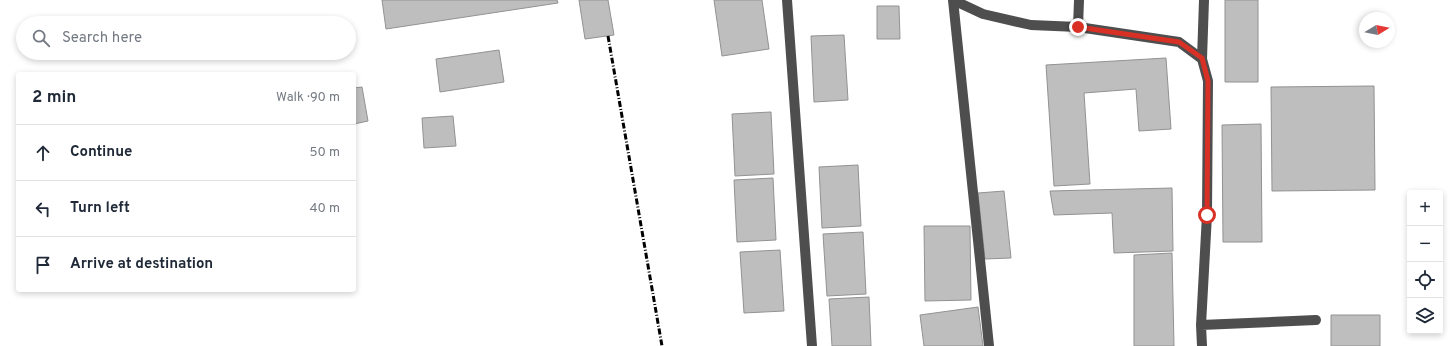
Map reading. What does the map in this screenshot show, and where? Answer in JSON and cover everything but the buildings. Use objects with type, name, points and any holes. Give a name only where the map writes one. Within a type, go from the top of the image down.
[{"type":"street","points":[[787,0],[812,346]]},
{"type":"street","points":[[953,0],[983,14],[1031,25],[1078,27],[1179,42],[1202,58]]},
{"type":"street","points":[[953,0],[988,346]]},
{"type":"street","points":[[1078,27],[1079,0]]},
{"type":"street","points":[[1202,346],[1201,325],[1207,215],[1208,81],[1202,58],[1204,0]]},
{"type":"street","points":[[1201,325],[1316,320]]},
{"type":"railway","points":[[608,36],[662,346]]},
{"type":"route","points":[[1078,27],[1179,42],[1202,58],[1208,81],[1207,215]]}]
